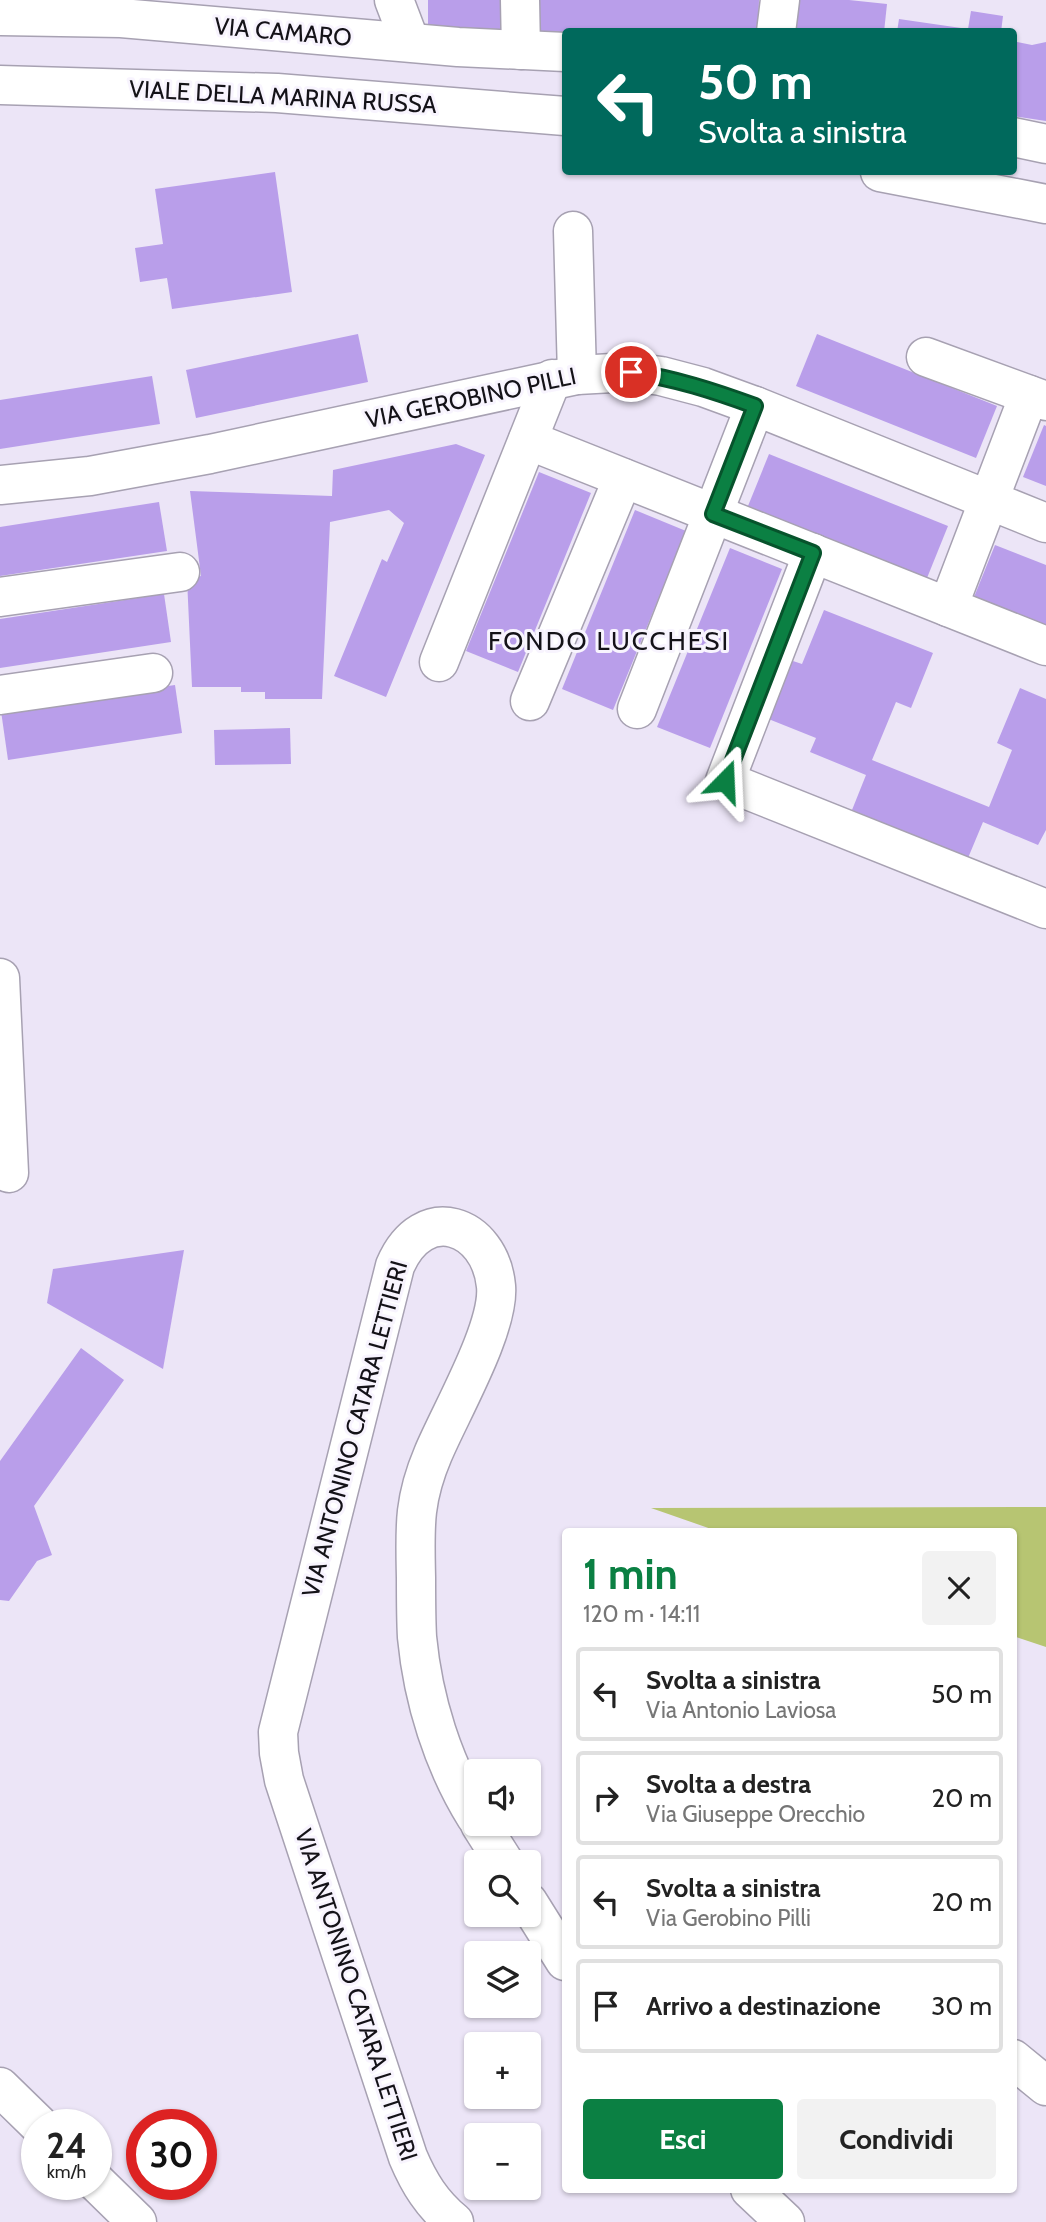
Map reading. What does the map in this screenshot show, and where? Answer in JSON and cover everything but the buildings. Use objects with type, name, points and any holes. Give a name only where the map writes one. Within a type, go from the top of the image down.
[{"type":"street","points":[[394,0],[410,42]]},
{"type":"street","points":[[520,0],[520,50]]},
{"type":"street","points":[[776,28],[780,0]]},
{"type":"street","name":"VIA CAMARO","points":[[0,16],[117,9],[410,42],[562,52]]},
{"type":"street","name":"VIALE DELLA MARINA RUSSA","points":[[0,85],[277,93],[562,116]]},
{"type":"street","points":[[1017,138],[1046,144]]},
{"type":"street","points":[[896,175],[1046,204]]},
{"type":"street","points":[[439,662],[528,440],[565,377],[573,231]]},
{"type":"street","points":[[926,357],[1038,398],[989,500],[947,607]]},
{"type":"street","name":"VIA GEROBINO PILLI","points":[[0,485],[90,476],[210,454],[565,377],[631,372],[661,376],[702,387],[755,406],[1046,523]]},
{"type":"street","points":[[637,709],[755,406]]},
{"type":"street","points":[[528,440],[1046,646]]},
{"type":"street","points":[[530,701],[623,478]]},
{"type":"street","points":[[813,553],[725,781],[1046,909]]},
{"type":"street","points":[[0,597],[180,572]]},
{"type":"street","points":[[0,695],[153,673]]},
{"type":"street","points":[[0,978],[9,1173]]},
{"type":"street","name":"VIA ANTONINO CATARA LETTIERI","points":[[454,2222],[429,2197],[408,2157],[284,1780],[278,1732],[395,1266],[402,1250],[415,1235],[428,1228],[442,1226],[458,1230],[474,1240],[485,1252],[492,1267],[496,1287],[491,1327],[432,1455],[418,1493],[415,1515],[417,1637],[424,1688],[440,1743],[464,1795]]},
{"type":"street","points":[[541,1923],[562,1956]]},
{"type":"street","points":[[1017,2062],[1046,2086]]},
{"type":"street","points":[[0,2087],[23,2109]]},
{"type":"street","points":[[754,2193],[785,2222]]},
{"type":"street","points":[[112,2198],[137,2222]]},
{"type":"green space","points":[[1046,1507],[1046,1647],[1017,1637],[1017,1528],[708,1528],[651,1508]]},
{"type":"district","name":"FONDO LUCCHESI","points":[[609,641]]},
{"type":"route","points":[[631,372],[661,376],[702,387],[755,406],[713,514],[813,553],[725,781]]}]
